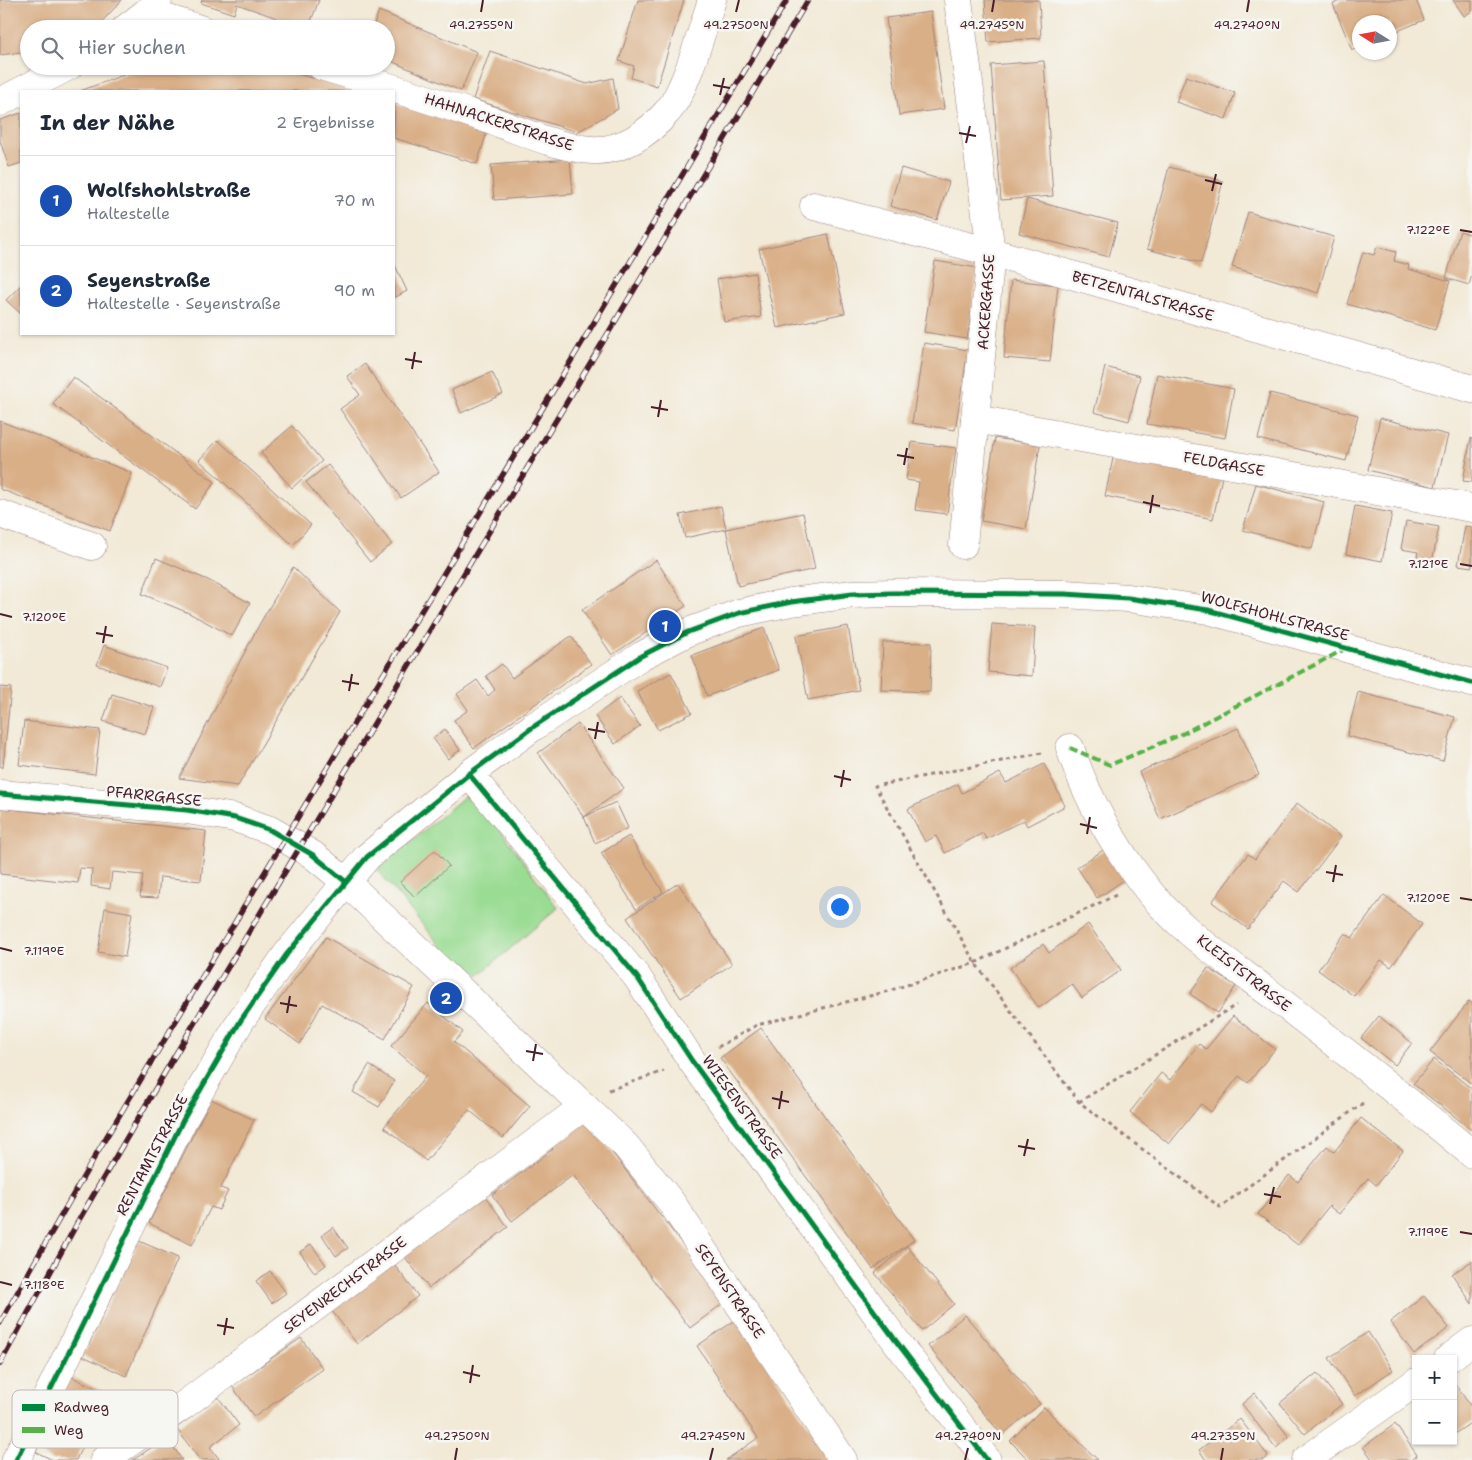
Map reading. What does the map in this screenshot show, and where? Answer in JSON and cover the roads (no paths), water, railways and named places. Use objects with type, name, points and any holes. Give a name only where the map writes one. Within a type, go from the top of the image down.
[{"type":"street","name":"HAHNACKERSTRASSE","points":[[351,75],[411,93],[559,144],[593,150],[617,147],[647,132],[669,110],[685,78],[712,0]]},
{"type":"street","name":"ACKERGASSE","points":[[958,0],[991,252],[963,545]]},
{"type":"street","points":[[136,20],[152,6],[181,20]]},
{"type":"street","points":[[23,90],[52,75]]},
{"type":"street","points":[[0,102],[20,92]]},
{"type":"street","name":"BETZENTALSTRASSE","points":[[814,206],[991,252],[1472,390]]},
{"type":"street","name":"FELDGASSE","points":[[975,419],[1472,508]]},
{"type":"street","points":[[0,514],[92,546]]},
{"type":"street","name":"WOLFSHOHLSTRASSE","points":[[346,882],[367,857],[469,774],[533,727],[641,656],[688,632],[740,613],[791,602],[853,594],[1037,594],[1137,599],[1208,610],[1472,683]]},
{"type":"street","name":"KLEISTSTRASSE","points":[[1070,748],[1080,779],[1104,823],[1142,882],[1178,921],[1389,1085],[1472,1154]]},
{"type":"street","name":"WIESENSTRASSE","points":[[469,774],[637,977],[692,1060],[896,1341],[987,1460]]},
{"type":"street","name":"PFARRGASSE","points":[[0,794],[187,810],[234,818],[270,830],[313,855],[346,882]]},
{"type":"street","name":"SEYENSTRASSE","points":[[346,882],[626,1146],[671,1202],[843,1460]]},
{"type":"street","name":"RENTAMTSTRASSE","points":[[50,1390],[183,1120],[246,1013],[287,954],[346,882]]},
{"type":"street","name":"SEYENRECHSTRASSE","points":[[178,1409],[583,1107]]},
{"type":"street","points":[[1453,1355],[1472,1341]]},
{"type":"street","points":[[1306,1460],[1412,1385]]},
{"type":"street","name":"RENTAMTSTRASSE","points":[[16,1460],[22,1448]]},
{"type":"street","name":"SEYENRECHSTRASSE","points":[[104,1460],[121,1448]]},
{"type":"railway","points":[[0,1323],[98,1151],[787,0]]},
{"type":"railway","points":[[0,1364],[80,1218],[171,1062],[808,0]]},
{"type":"place","name":"Wolfshohlstraße","points":[[665,626]]},
{"type":"place","name":"Seyenstraße","points":[[446,998]]}]
